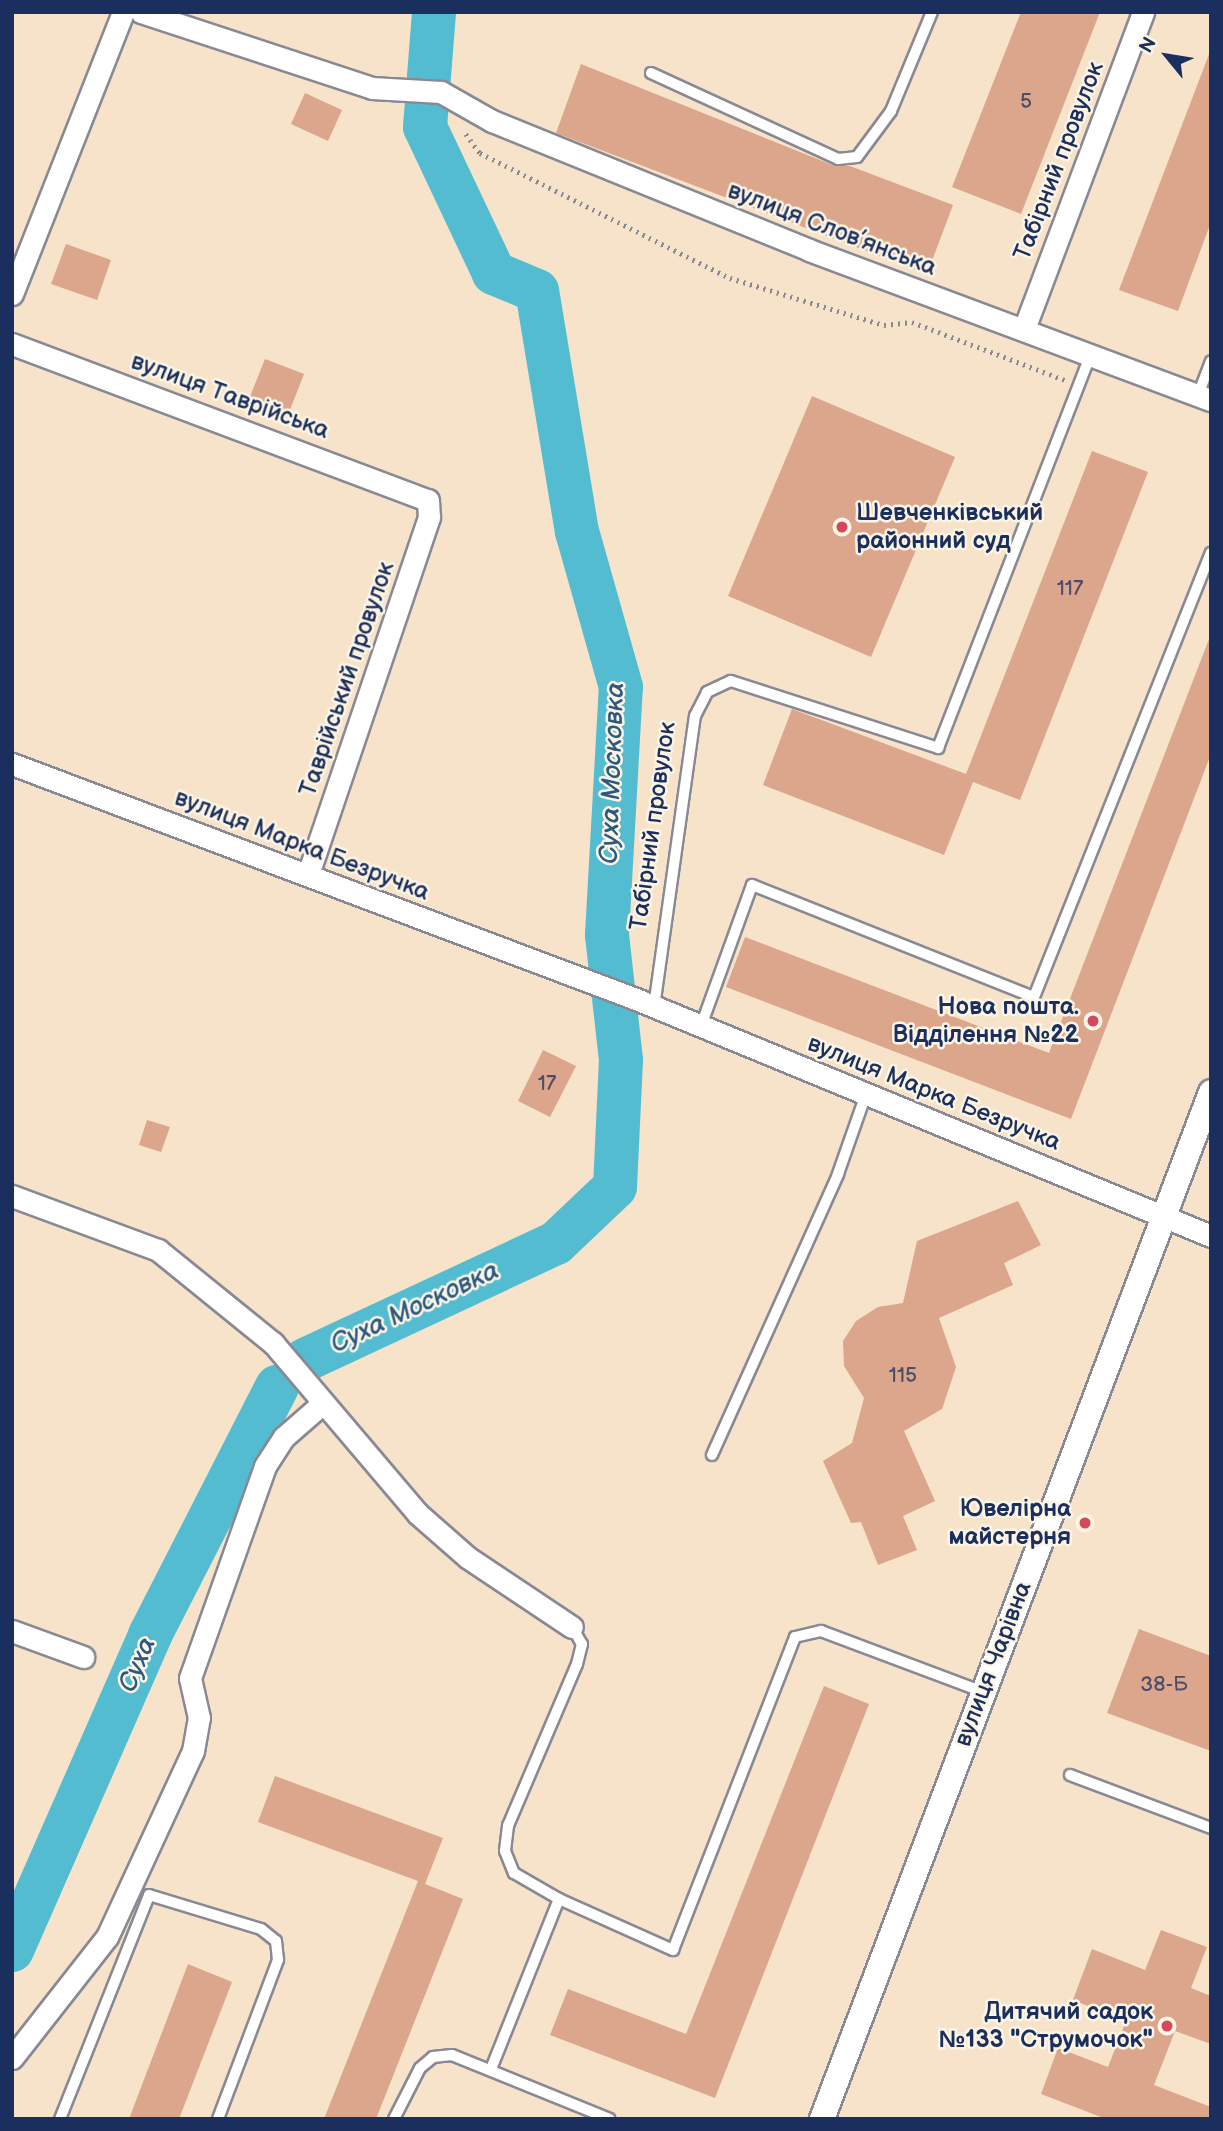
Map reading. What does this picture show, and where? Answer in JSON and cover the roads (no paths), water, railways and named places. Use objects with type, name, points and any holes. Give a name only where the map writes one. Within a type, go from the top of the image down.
[{"type":"street","points":[[12,294],[123,12]]},
{"type":"street","name":"вулиця Слов’янська","points":[[141,12],[372,88],[441,92],[492,121],[808,250],[1205,398]]},
{"type":"street","name":"Табірний провулок","points":[[1024,329],[1143,12]]},
{"type":"street","name":"вулиця Таврійська","points":[[12,344],[428,500]]},
{"type":"street","name":"Таврійський провулок","points":[[309,875],[429,517],[428,500]]},
{"type":"street","name":"вулиця Марка Безручка","points":[[12,764],[645,1003],[1211,1236]]},
{"type":"street","name":"вулиця Чарівна","points":[[822,2119],[1161,1215],[1211,1092]]},
{"type":"street","points":[[12,1196],[159,1250],[274,1343],[417,1513],[467,1557],[572,1627]]},
{"type":"street","points":[[12,2058],[95,1956],[140,1891],[192,1751],[199,1718],[190,1678],[265,1466],[284,1437],[323,1403]]},
{"type":"street","points":[[12,1631],[83,1657]]},
{"type":"lane","points":[[651,73],[838,159],[857,157],[891,111],[932,12]]},
{"type":"lane","name":"Табірний провулок","points":[[645,1003],[695,716],[708,692],[731,681],[938,748],[1091,354]]},
{"type":"lane","points":[[1205,398],[1211,361]]},
{"type":"lane","points":[[701,1026],[752,885],[1034,997],[1211,553]]},
{"type":"lane","points":[[712,1455],[838,1174],[866,1094]]},
{"type":"lane","points":[[572,1627],[582,1644],[578,1664],[508,1826],[505,1851],[514,1873],[559,1899],[673,1950],[795,1637],[807,1630],[983,1692]]},
{"type":"lane","points":[[1070,1775],[1211,1828]]},
{"type":"lane","points":[[60,2119],[140,1891],[261,1929],[276,1941],[278,1960],[218,2119]]},
{"type":"lane","points":[[491,2070],[559,1899]]},
{"type":"lane","points":[[394,2119],[420,2068],[433,2057],[452,2055],[610,2119]]},
{"type":"waterway","name":"Суха Московка","points":[[305,1360],[556,1243],[615,1187],[621,1060],[607,935],[621,687],[577,532],[537,291],[494,273],[425,127],[434,12]]},
{"type":"waterway","name":"Суха","points":[[12,1950],[150,1635],[277,1387]]},
{"type":"place","name":"Шевченківський районний суд","points":[[842,527]]},
{"type":"place","name":"Нова пошта. Відділення №22","points":[[1093,1021]]},
{"type":"place","name":"Ювелірна майстерня","points":[[1085,1523]]},
{"type":"place","name":"Дитячий садок №133 \"Струмочок\"","points":[[1167,2026]]}]
